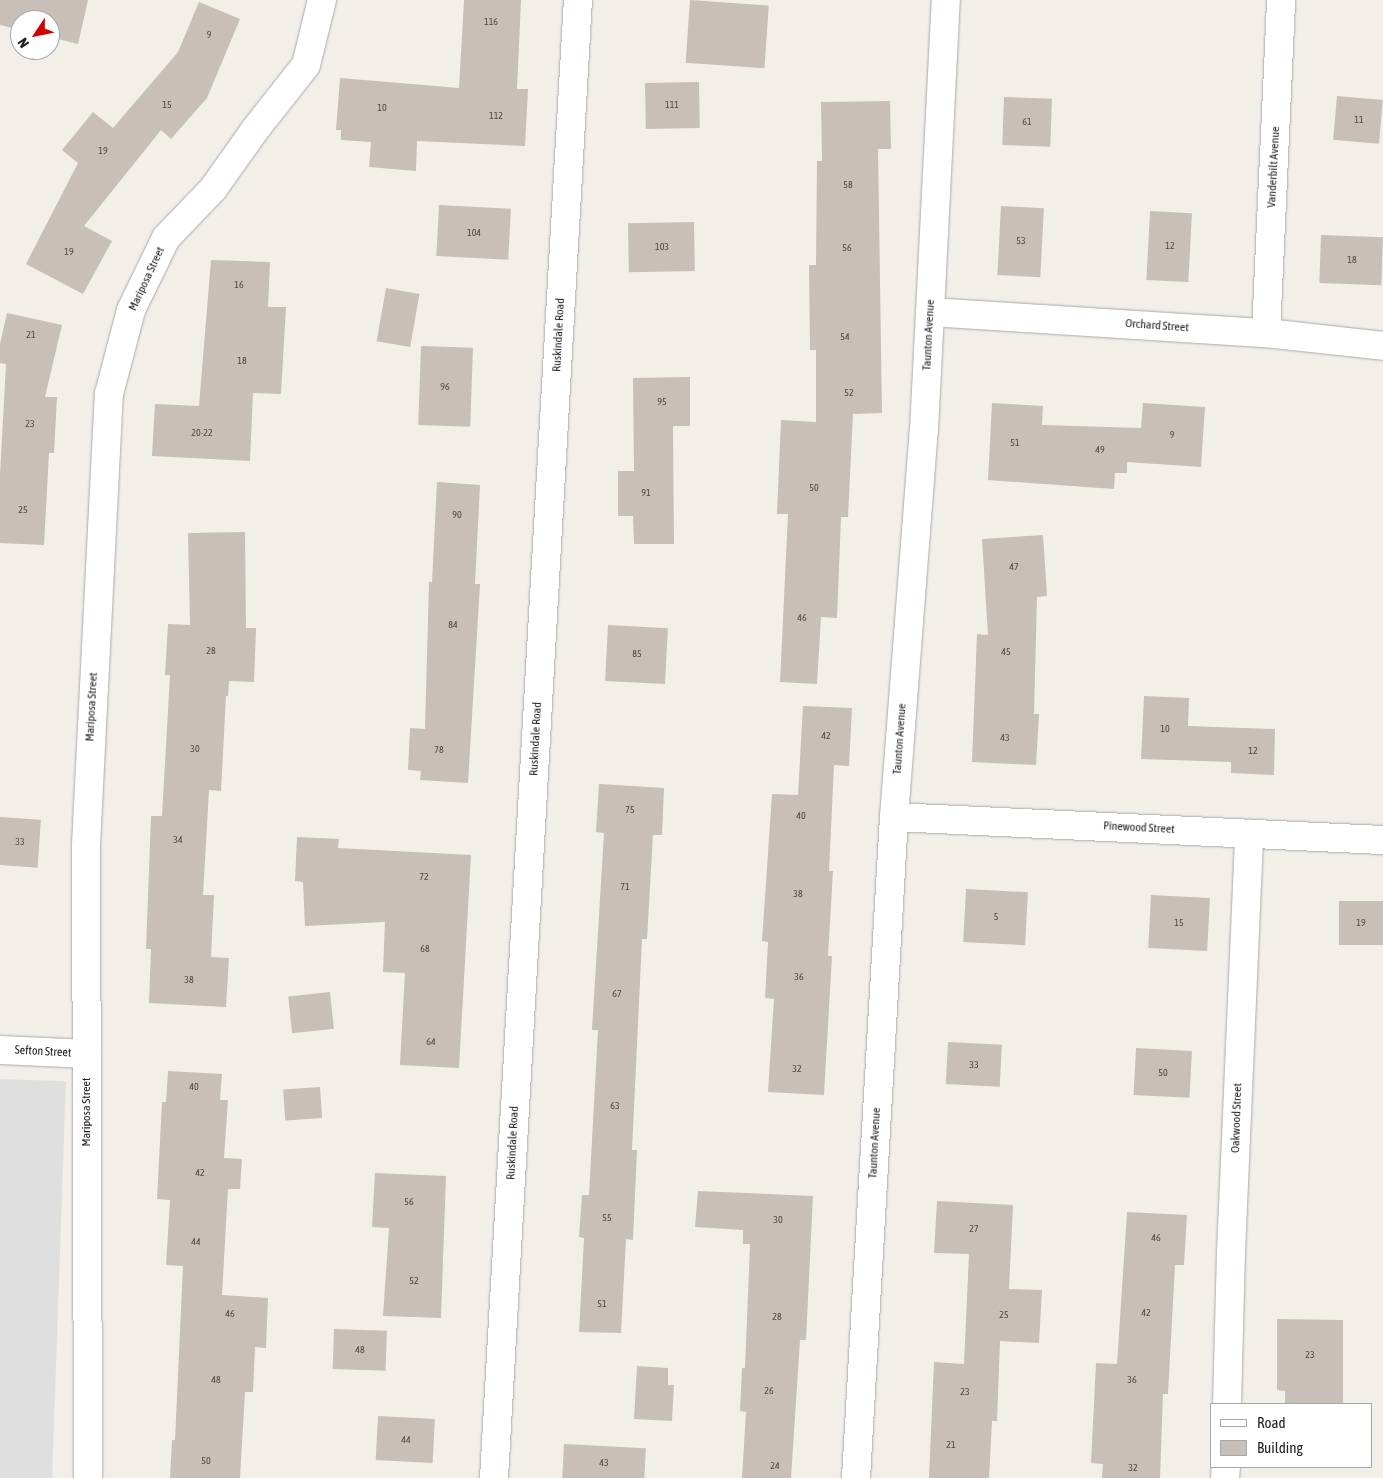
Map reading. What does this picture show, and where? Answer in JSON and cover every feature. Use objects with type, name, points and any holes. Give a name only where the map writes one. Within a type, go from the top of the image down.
[{"type":"street","name":"Mariposa Street","points":[[88,1478],[86,845],[109,394],[131,310],[166,238],[213,189],[254,131],[306,65],[322,0]]},
{"type":"street","name":"Ruskindale Road","points":[[494,1478],[578,0]]},
{"type":"street","name":"Taunton Avenue","points":[[856,1478],[894,817],[924,430],[946,0]]},
{"type":"street","name":"Vanderbilt Avenue","points":[[1266,333],[1281,0]]},
{"type":"street","name":"Orchard Street","points":[[930,312],[1266,333],[1383,346]]},
{"type":"street","name":"Pinewood Street","points":[[894,817],[1383,840]]},
{"type":"street","name":"Oakwood Street","points":[[1227,1403],[1230,1252],[1249,833]]},
{"type":"street","name":"Sefton Street","points":[[0,1050],[86,1054]]},
{"type":"shaded area","points":[[0,1079],[66,1081],[52,1478],[0,1478]]},
{"type":"building","points":[[0,0],[88,0],[78,44],[60,40],[60,10],[10,10],[10,28],[0,25]]},
{"type":"building","points":[[464,0],[521,0],[517,89],[528,89],[525,146],[417,141],[416,171],[369,167],[371,142],[341,140],[341,130],[336,130],[340,78],[459,88]]},
{"type":"building","points":[[690,0],[769,6],[764,68],[686,63]]},
{"type":"building","points":[[199,2],[240,19],[207,98],[171,139],[161,130],[84,226],[112,241],[83,294],[26,264],[78,163],[62,150],[93,112],[113,128],[178,52]]},
{"type":"building","points":[[699,82],[700,128],[646,129],[645,83]]},
{"type":"building","points":[[1337,96],[1383,100],[1379,144],[1333,140]]},
{"type":"building","points":[[1004,97],[1052,99],[1050,147],[1002,145]]},
{"type":"building","points":[[890,101],[891,149],[878,149],[882,413],[853,414],[848,517],[841,517],[837,618],[821,617],[817,684],[780,682],[788,514],[777,514],[781,420],[816,422],[816,350],[810,350],[809,265],[816,265],[817,161],[822,161],[821,102]]},
{"type":"building","points":[[439,205],[511,209],[508,260],[436,256]]},
{"type":"building","points":[[1001,206],[1044,208],[1040,277],[997,275]]},
{"type":"building","points":[[1150,211],[1192,213],[1188,282],[1146,280]]},
{"type":"building","points":[[694,222],[695,271],[629,272],[628,223]]},
{"type":"building","points":[[1321,235],[1383,237],[1381,285],[1319,283]]},
{"type":"building","points":[[211,260],[270,262],[268,307],[286,307],[281,394],[253,393],[250,461],[152,456],[155,404],[199,406]]},
{"type":"building","points":[[386,288],[419,294],[410,347],[377,341]]},
{"type":"building","points":[[7,313],[62,325],[45,397],[57,397],[54,453],[49,453],[44,545],[0,543],[0,475],[6,364],[0,363],[0,344]]},
{"type":"building","points":[[421,346],[473,348],[470,427],[418,425]]},
{"type":"building","points":[[690,377],[690,426],[673,426],[674,544],[634,544],[633,516],[618,516],[618,471],[634,471],[633,378]]},
{"type":"building","points":[[992,403],[1043,406],[1042,425],[1141,428],[1143,403],[1205,407],[1201,467],[1127,462],[1127,473],[1115,473],[1114,489],[988,480]]},
{"type":"building","points":[[437,482],[480,485],[475,584],[480,584],[468,783],[420,780],[421,771],[408,770],[410,728],[425,729],[429,582],[432,582]]},
{"type":"building","points":[[245,532],[246,628],[256,628],[254,682],[229,681],[228,696],[226,696],[221,791],[209,790],[203,895],[214,895],[211,957],[229,958],[226,1007],[149,1003],[151,949],[146,949],[151,816],[162,816],[170,675],[165,675],[168,624],[190,625],[188,533]]},
{"type":"building","points":[[1043,535],[1047,596],[1037,597],[1034,714],[1039,714],[1036,765],[972,762],[977,634],[988,635],[982,539]]},
{"type":"building","points":[[608,625],[668,628],[665,684],[605,681]]},
{"type":"building","points":[[1144,696],[1189,698],[1188,726],[1275,729],[1274,775],[1231,773],[1231,762],[1141,759]]},
{"type":"building","points":[[803,706],[852,708],[849,766],[834,765],[829,871],[833,871],[828,956],[832,956],[824,1095],[768,1092],[774,999],[765,998],[768,942],[762,941],[772,794],[798,795]]},
{"type":"building","points":[[599,784],[664,788],[662,835],[653,835],[647,939],[642,939],[632,1150],[637,1150],[633,1240],[626,1239],[621,1333],[579,1332],[584,1238],[579,1237],[582,1195],[589,1195],[598,1030],[592,1030],[604,833],[596,832]]},
{"type":"building","points":[[0,817],[41,820],[38,868],[0,865]]},
{"type":"building","points":[[297,837],[339,839],[338,848],[471,855],[459,1068],[400,1065],[405,973],[383,972],[385,922],[305,926],[303,882],[295,881]]},
{"type":"building","points":[[966,889],[1028,892],[1025,945],[963,942]]},
{"type":"building","points":[[1151,895],[1210,898],[1207,951],[1148,948]]},
{"type":"building","points":[[1339,901],[1383,901],[1383,945],[1339,945]]},
{"type":"building","points":[[330,992],[334,1029],[292,1033],[288,996]]},
{"type":"building","points":[[948,1042],[1002,1045],[1000,1087],[946,1084]]},
{"type":"building","points":[[1136,1048],[1192,1051],[1189,1098],[1134,1095]]},
{"type":"building","points":[[168,1071],[222,1074],[220,1100],[228,1100],[224,1158],[242,1159],[240,1189],[228,1189],[222,1295],[268,1298],[266,1348],[255,1347],[253,1392],[245,1392],[240,1478],[170,1478],[172,1440],[175,1440],[183,1266],[166,1265],[170,1200],[157,1199],[162,1102],[166,1102]]},
{"type":"building","points":[[320,1087],[322,1118],[285,1121],[283,1090]]},
{"type":"building","points":[[375,1173],[446,1176],[441,1318],[383,1316],[389,1228],[372,1227]]},
{"type":"building","points":[[698,1191],[813,1196],[806,1340],[800,1340],[791,1478],[742,1478],[746,1412],[740,1411],[742,1368],[745,1368],[750,1244],[743,1244],[743,1230],[695,1227]]},
{"type":"building","points":[[937,1201],[1013,1205],[1009,1289],[1042,1290],[1039,1343],[1000,1341],[997,1421],[992,1421],[989,1478],[929,1478],[934,1362],[964,1364],[969,1254],[934,1253]]},
{"type":"building","points":[[1127,1212],[1187,1215],[1184,1265],[1175,1265],[1168,1394],[1163,1394],[1160,1478],[1102,1478],[1103,1464],[1091,1463],[1096,1363],[1117,1364]]},
{"type":"building","points":[[1277,1319],[1343,1320],[1343,1403],[1285,1403],[1285,1391],[1277,1390]]},
{"type":"building","points":[[334,1329],[387,1331],[386,1371],[333,1369]]},
{"type":"building","points":[[637,1366],[668,1368],[668,1385],[674,1385],[672,1421],[634,1419]]},
{"type":"building","points":[[378,1416],[435,1419],[433,1463],[376,1460]]},
{"type":"building","points":[[564,1444],[646,1448],[644,1478],[562,1478]]}]
